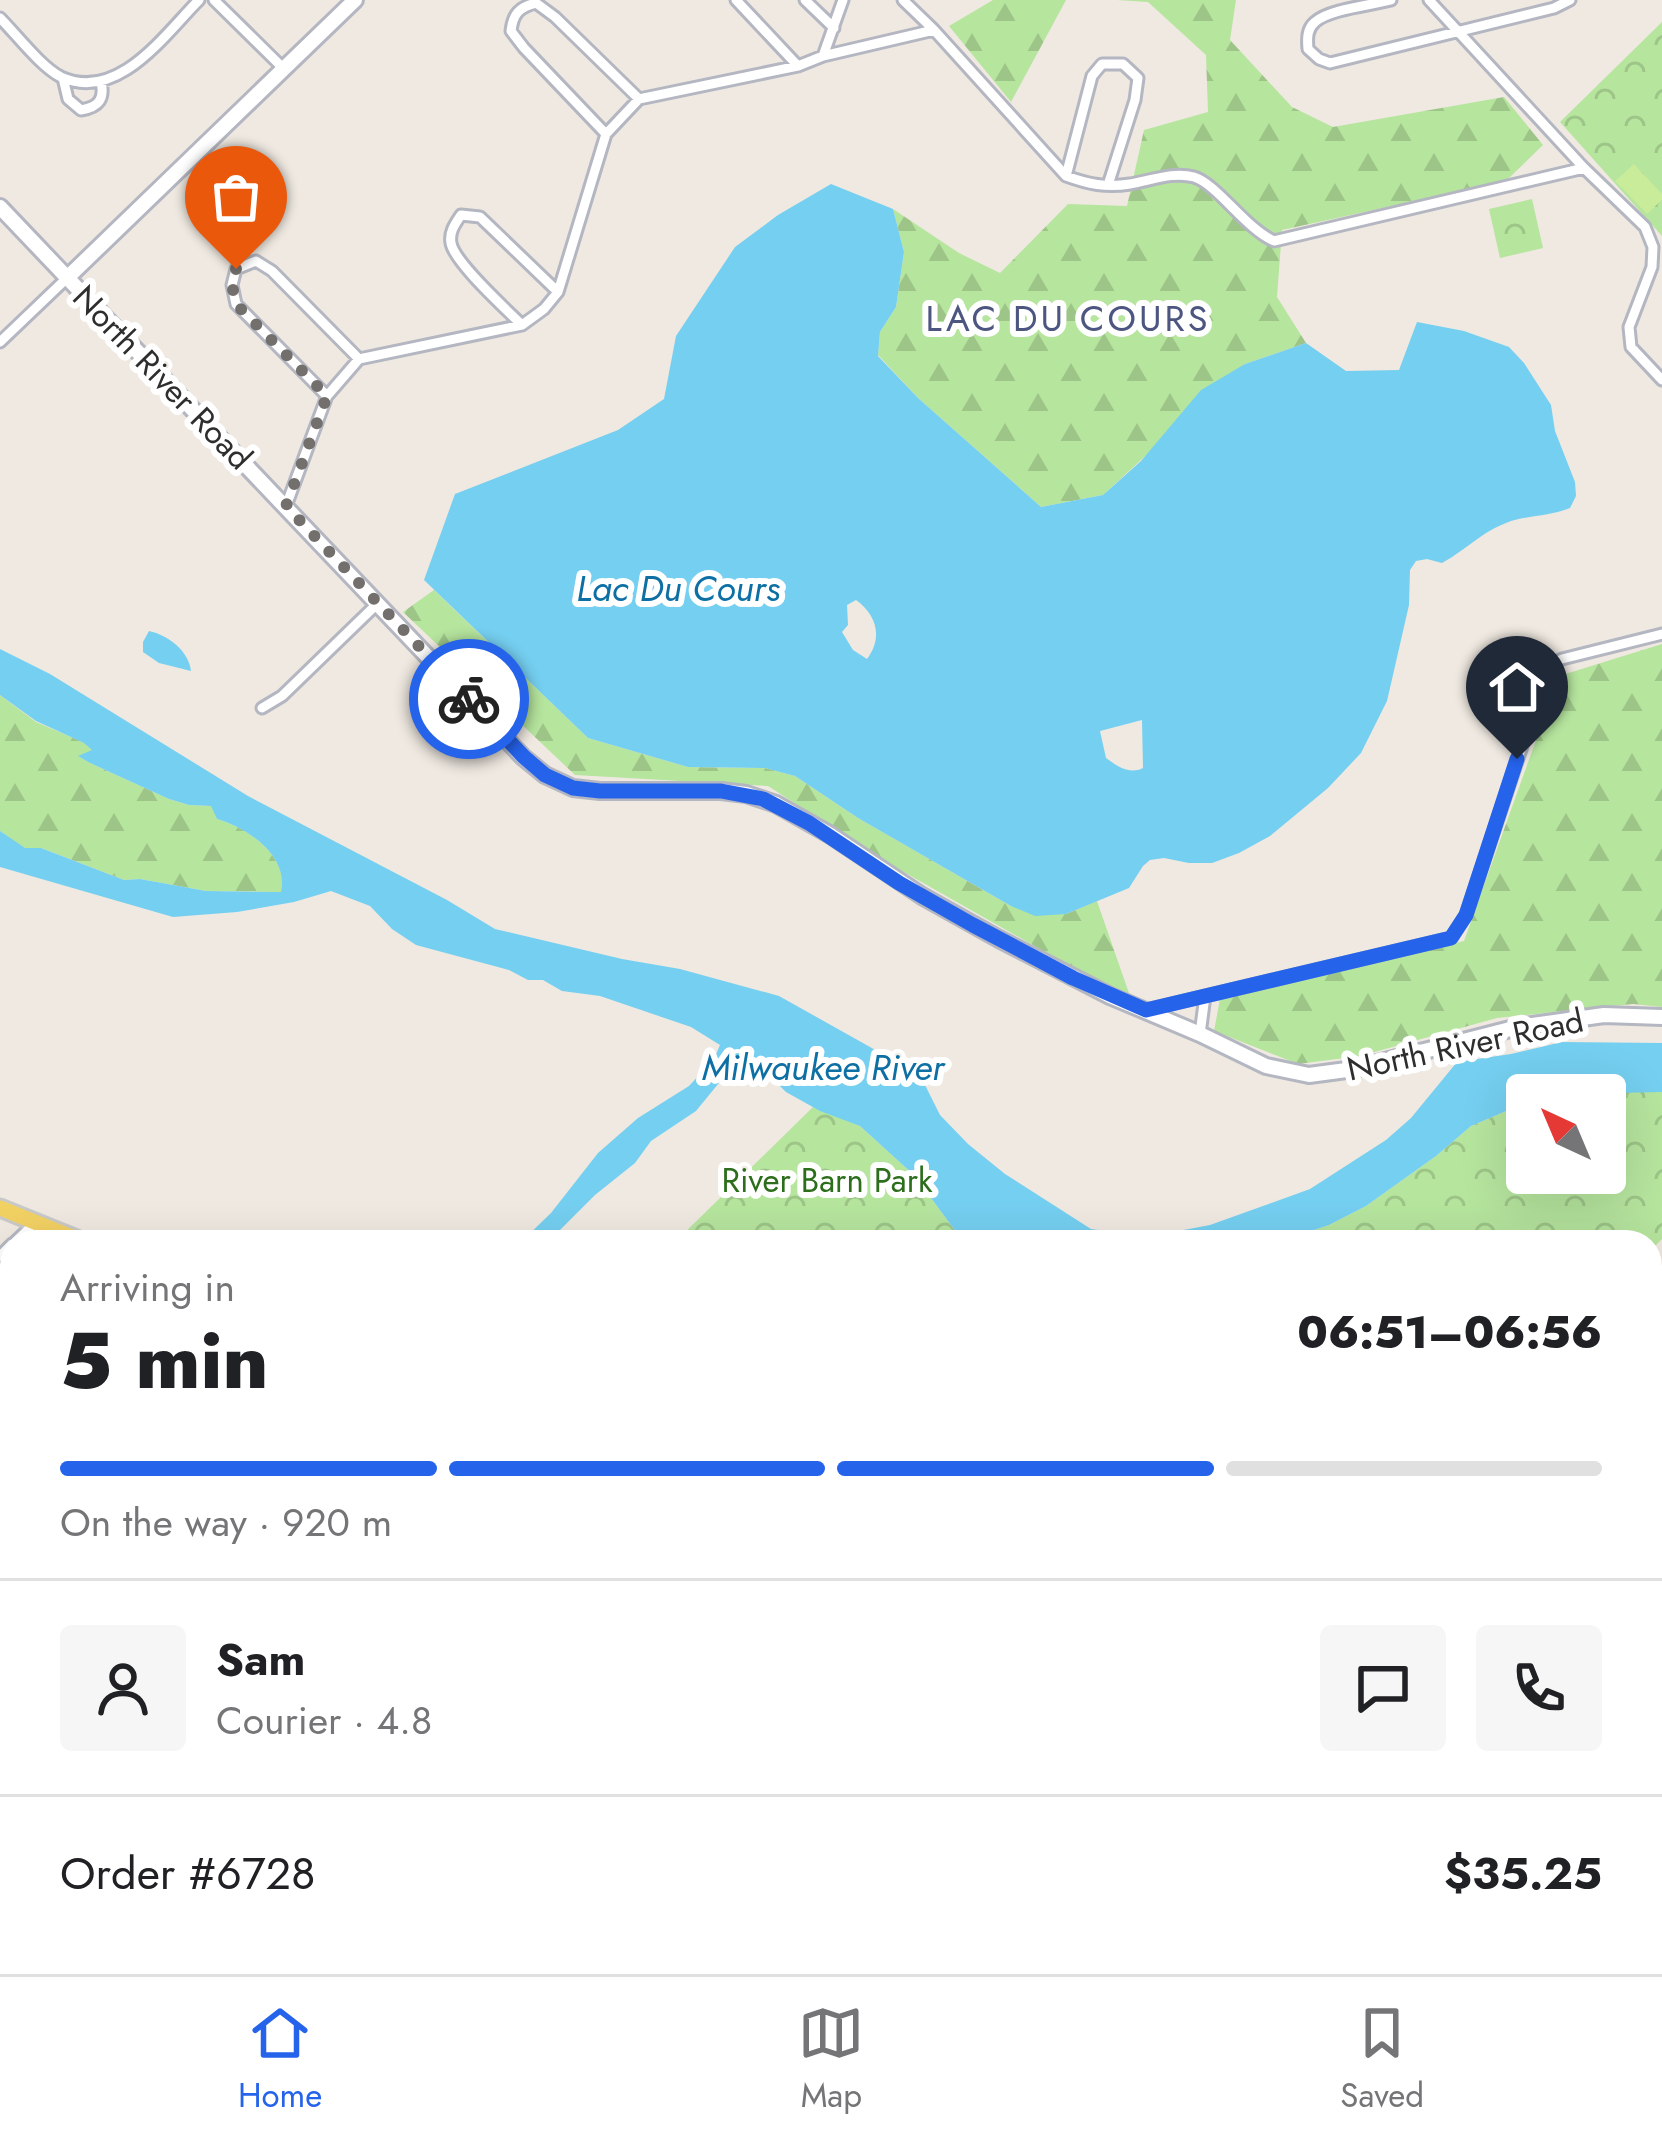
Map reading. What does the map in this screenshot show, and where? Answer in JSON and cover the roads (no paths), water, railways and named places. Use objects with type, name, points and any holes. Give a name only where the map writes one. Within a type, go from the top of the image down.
[{"type":"main road","points":[[0,1208],[55,1230]]},
{"type":"street","points":[[0,18],[63,78],[101,81],[131,68],[200,0]]},
{"type":"street","points":[[214,0],[284,69]]},
{"type":"street","points":[[0,342],[355,0]]},
{"type":"street","points":[[736,0],[798,66]]},
{"type":"street","points":[[805,0],[834,28]]},
{"type":"street","points":[[823,56],[843,0]]},
{"type":"street","points":[[903,0],[1066,176],[1093,186],[1172,175],[1200,178],[1253,229],[1274,241],[1584,168]]},
{"type":"street","points":[[1391,0],[1312,24],[1308,49],[1330,63],[1554,8],[1570,0]]},
{"type":"street","points":[[1429,0],[1584,168],[1646,227],[1653,247],[1652,267],[1628,327],[1631,346],[1662,380]]},
{"type":"street","points":[[607,134],[524,48],[512,31],[512,18],[536,3],[639,99]]},
{"type":"street","points":[[286,506],[327,396],[359,359],[522,325],[544,309],[557,292],[607,134],[639,99],[798,66],[934,30]]},
{"type":"street","points":[[1066,176],[1092,76],[1102,64],[1123,64],[1138,78],[1108,185]]},
{"type":"street","points":[[63,78],[68,99],[81,110],[100,102],[101,81]]},
{"type":"street","name":"North River Road","points":[[0,207],[545,775],[573,788],[600,791],[721,791],[763,799],[973,925],[1073,978],[1266,1066],[1309,1075],[1354,1069],[1518,1027],[1604,1015],[1662,1017]]},
{"type":"street","points":[[522,325],[461,262],[451,245],[452,230],[461,215],[480,217],[557,292]]},
{"type":"street","points":[[327,396],[236,304],[232,285],[236,269],[256,262],[272,271],[359,359]]},
{"type":"street","points":[[262,708],[282,696],[378,603]]},
{"type":"street","points":[[1146,1010],[1451,938],[1466,915],[1549,665],[1662,634]]},
{"type":"street","points":[[1199,1034],[1205,996]]},
{"type":"street","points":[[27,1230],[36,1222]]},
{"type":"water","name":"Lac Du Cours","points":[[831,184],[893,209],[904,252],[896,307],[880,332],[878,356],[918,398],[1041,507],[1103,495],[1141,461],[1201,390],[1245,364],[1306,343],[1346,371],[1399,370],[1417,322],[1464,331],[1509,347],[1524,363],[1551,405],[1576,496],[1570,508],[1500,525],[1442,563],[1416,561],[1410,570],[1409,605],[1387,701],[1361,753],[1328,788],[1270,836],[1212,863],[1150,860],[1129,888],[1066,914],[1035,916],[858,818],[795,776],[765,768],[688,767],[588,738],[424,580],[455,494],[618,430],[664,399],[676,336],[735,247]],"holes":[[[856,600],[875,627],[875,643],[867,659],[853,650],[842,632],[848,625],[847,605]],[[1142,720],[1143,768],[1128,770],[1106,758],[1100,731]]]},
{"type":"water","points":[[149,631],[176,645],[191,671],[159,663],[143,652]]},
{"type":"water","name":"Milwaukee River","points":[[0,649],[50,674],[248,796],[495,929],[779,996],[920,1075],[940,1115],[968,1144],[1005,1174],[1098,1230],[955,1230],[915,1176],[860,1126],[786,1092],[757,1064],[741,1056],[696,1111],[651,1141],[635,1163],[560,1230],[533,1230],[598,1153],[638,1118],[689,1086],[714,1059],[720,1045],[691,1027],[600,996],[562,991],[543,980],[528,980],[509,970],[416,945],[370,906],[331,891],[237,912],[173,917],[0,867],[0,831],[25,848],[41,848],[124,880],[206,891],[281,892],[279,867],[264,845],[217,819],[211,806],[169,799],[90,763],[78,756],[92,750],[84,743],[36,721],[0,695]]},
{"type":"water","name":"Milwaukee River","points":[[1562,1042],[1662,1043],[1662,1092],[1626,1093],[1626,1074],[1506,1074],[1506,1111],[1471,1126],[1366,1206],[1314,1230],[1184,1230],[1310,1189],[1386,1140],[1411,1118],[1457,1062]]},
{"type":"district","name":"LAC DU COURS","points":[[1068,318]]},
{"type":"park label","name":"River Barn Park","points":[[827,1180]]}]
